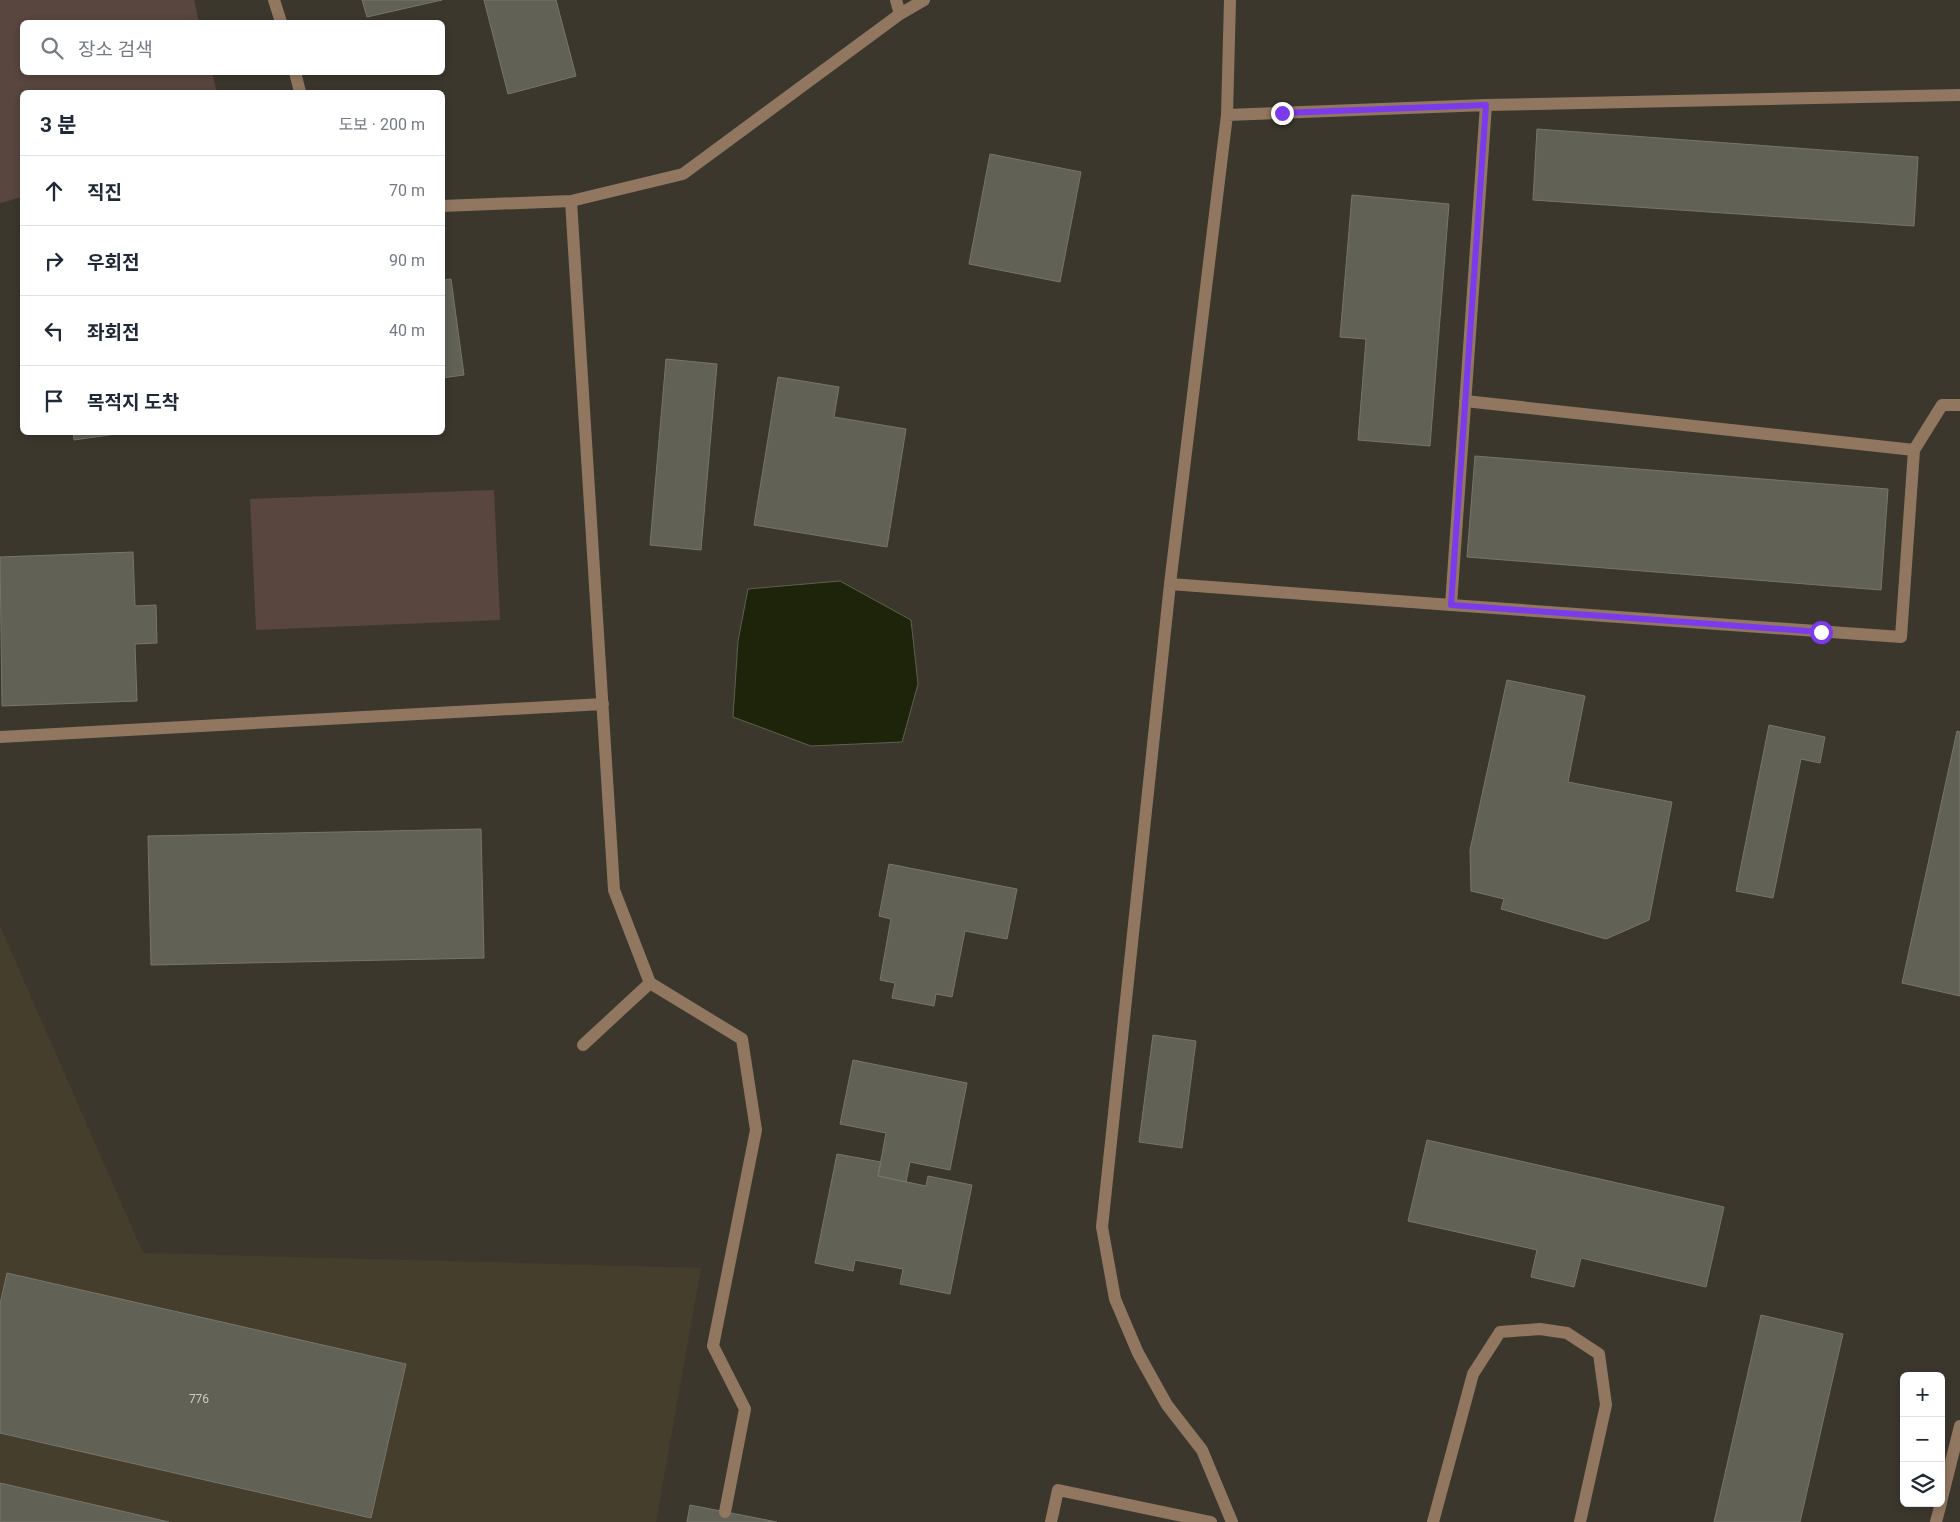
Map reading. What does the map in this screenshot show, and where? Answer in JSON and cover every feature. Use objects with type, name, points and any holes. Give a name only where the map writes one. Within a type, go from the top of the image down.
[{"type":"lane","points":[[274,0],[279,20]]},
{"type":"lane","points":[[896,0],[900,14]]},
{"type":"lane","points":[[445,206],[572,201],[683,174],[900,14],[924,0]]},
{"type":"lane","points":[[1230,0],[1227,115],[1170,584],[1102,1227],[1115,1299],[1138,1353],[1168,1405],[1202,1450],[1232,1522]]},
{"type":"lane","points":[[295,75],[299,90]]},
{"type":"lane","points":[[1227,115],[1486,105],[1960,95]]},
{"type":"lane","points":[[1451,605],[1486,105]]},
{"type":"lane","points":[[572,201],[614,890],[650,983],[742,1039],[756,1130],[713,1346],[745,1409],[724,1512]]},
{"type":"lane","points":[[1465,401],[1914,450]]},
{"type":"lane","points":[[1170,584],[1901,637],[1914,450],[1942,404],[1960,405]]},
{"type":"lane","points":[[0,737],[603,704]]},
{"type":"lane","points":[[583,1045],[650,983]]},
{"type":"lane","points":[[1432,1522],[1473,1374],[1500,1332],[1540,1329],[1567,1333],[1599,1354],[1606,1404],[1580,1522]]},
{"type":"lane","points":[[1945,1487],[1960,1426]]},
{"type":"lane","points":[[1051,1522],[1058,1490],[1211,1522]]},
{"type":"lane","points":[[1936,1522],[1940,1507]]},
{"type":"shaded area","points":[[0,0],[194,0],[199,20],[20,20],[20,75],[213,75],[216,90],[20,90],[20,198],[0,203]]},
{"type":"shaded area","points":[[494,490],[500,620],[256,630],[250,499]]},
{"type":"shaded area","points":[[840,581],[911,620],[918,684],[902,742],[811,746],[733,717],[738,641],[748,589]]},
{"type":"shaded area","points":[[0,926],[143,1253],[701,1268],[656,1522],[0,1522]]},
{"type":"building","points":[[362,0],[442,0],[367,17]]},
{"type":"building","points":[[484,0],[556,0],[576,76],[508,94]]},
{"type":"building","points":[[1537,129],[1918,157],[1914,226],[1533,200]]},
{"type":"building","points":[[990,154],[1081,172],[1060,282],[969,264]]},
{"type":"building","points":[[1352,195],[1449,204],[1430,446],[1358,440],[1366,339],[1340,337]]},
{"type":"building","points":[[451,279],[464,375],[445,378],[445,280]]},
{"type":"building","points":[[666,359],[717,364],[701,550],[650,545]]},
{"type":"building","points":[[778,377],[839,387],[834,417],[906,429],[887,547],[754,525]]},
{"type":"building","points":[[73,435],[109,435],[74,440]]},
{"type":"building","points":[[1475,456],[1888,489],[1881,590],[1467,557]]},
{"type":"building","points":[[133,552],[135,606],[156,605],[157,643],[135,644],[137,701],[2,706],[0,557]]},
{"type":"building","points":[[1507,680],[1585,696],[1568,782],[1672,802],[1649,920],[1606,939],[1501,909],[1504,899],[1471,891],[1470,850]]},
{"type":"building","points":[[1769,725],[1825,737],[1820,763],[1801,759],[1773,898],[1736,891]]},
{"type":"building","points":[[1957,731],[1960,732],[1960,996],[1902,983]]},
{"type":"building","points":[[481,829],[484,958],[151,965],[148,836]]},
{"type":"building","points":[[889,864],[1017,889],[1007,939],[965,931],[952,997],[936,994],[934,1006],[892,998],[895,983],[880,980],[891,919],[879,916]]},
{"type":"building","points":[[1153,1035],[1196,1041],[1182,1148],[1139,1142]]},
{"type":"building","points":[[853,1060],[967,1083],[950,1170],[910,1162],[906,1182],[878,1176],[886,1133],[840,1124]]},
{"type":"building","points":[[1427,1140],[1724,1207],[1706,1287],[1581,1258],[1574,1287],[1531,1277],[1537,1250],[1408,1221]]},
{"type":"building","points":[[837,1154],[881,1162],[878,1176],[926,1186],[928,1176],[972,1185],[950,1294],[900,1284],[903,1269],[855,1260],[853,1271],[815,1263]]},
{"type":"building","points":[[7,1273],[406,1364],[371,1518],[0,1433],[0,1304]]},
{"type":"building","points":[[1761,1315],[1843,1334],[1800,1522],[1714,1522]]},
{"type":"building","points":[[0,1483],[169,1522],[0,1522]]},
{"type":"building","points":[[690,1505],[777,1522],[687,1522]]},
{"type":"route","points":[[1282,113],[1486,105],[1451,605],[1821,632]]}]
